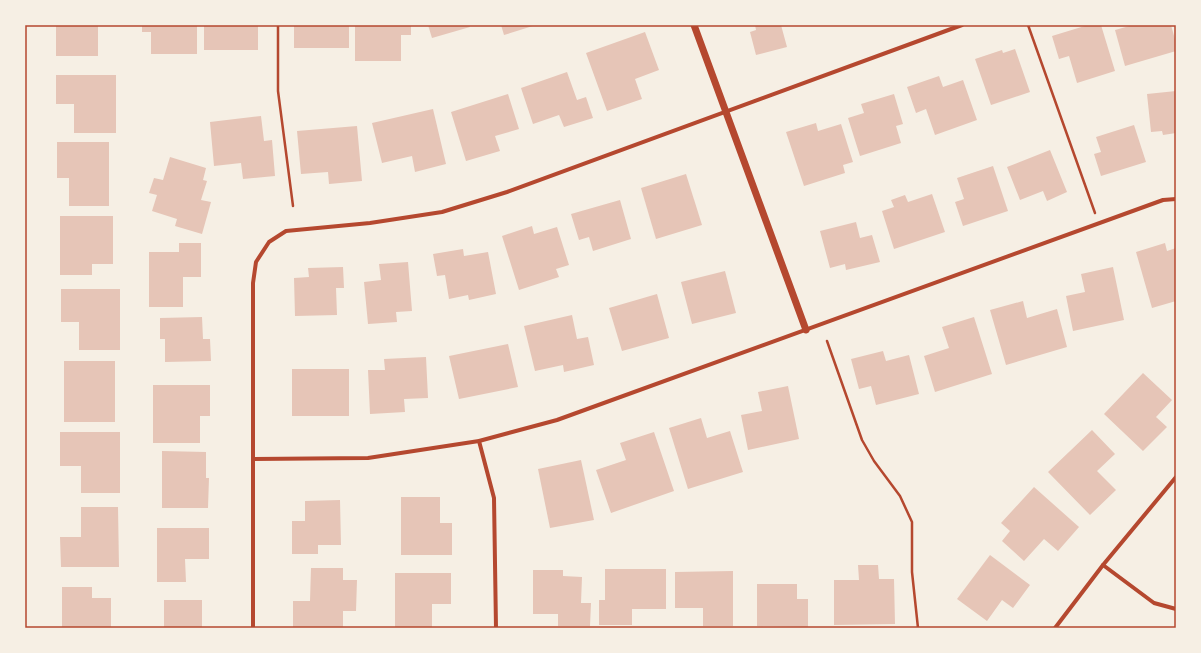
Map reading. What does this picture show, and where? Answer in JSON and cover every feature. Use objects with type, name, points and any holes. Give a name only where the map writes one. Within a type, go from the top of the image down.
[{"type":"street","points":[[694,25],[806,330]]},
{"type":"street","points":[[253,628],[253,283],[256,262],[269,242],[286,232],[370,223],[442,212],[507,192],[962,25]]},
{"type":"street","points":[[253,459],[368,458],[479,441],[557,420],[1163,200],[1176,199]]},
{"type":"street","points":[[479,441],[494,498],[496,628]]},
{"type":"street","points":[[1055,628],[1103,565],[1176,477]]},
{"type":"street","points":[[1103,565],[1154,603],[1176,609]]},
{"type":"path","points":[[278,25],[278,91],[292,206]]},
{"type":"path","points":[[1028,25],[1099,223]]},
{"type":"path","points":[[827,341],[862,440],[874,461],[900,496],[912,522],[912,572],[918,628]]},
{"type":"building","points":[[56,25],[98,25],[98,56],[56,56]]},
{"type":"building","points":[[142,25],[197,25],[197,54],[151,54],[151,32],[142,32]]},
{"type":"building","points":[[204,25],[258,25],[258,50],[204,50]]},
{"type":"building","points":[[294,25],[349,25],[349,48],[294,48]]},
{"type":"building","points":[[355,25],[411,25],[411,35],[401,35],[401,61],[355,61]]},
{"type":"building","points":[[428,25],[469,25],[470,27],[432,38]]},
{"type":"building","points":[[501,25],[536,25],[504,35]]},
{"type":"building","points":[[755,25],[781,25],[787,47],[756,55],[750,32],[756,30]]},
{"type":"building","points":[[1088,25],[1101,25],[1115,71],[1077,83],[1069,56],[1059,59],[1052,36]]},
{"type":"building","points":[[1133,25],[1171,25],[1176,43],[1176,51],[1125,66],[1115,30]]},
{"type":"building","points":[[645,32],[659,70],[635,79],[642,99],[607,111],[586,53]]},
{"type":"building","points":[[1015,49],[1030,92],[991,105],[975,59],[1002,50],[1003,53]]},
{"type":"building","points":[[567,72],[577,100],[586,97],[593,118],[564,127],[559,115],[533,124],[521,88]]},
{"type":"building","points":[[56,75],[116,75],[116,133],[74,133],[74,104],[56,104]]},
{"type":"building","points":[[939,76],[943,87],[963,80],[977,120],[935,135],[926,109],[916,113],[907,87]]},
{"type":"building","points":[[1176,91],[1176,133],[1163,135],[1162,131],[1151,132],[1147,94]]},
{"type":"building","points":[[508,94],[519,129],[495,136],[500,151],[466,161],[451,112]]},
{"type":"building","points":[[894,94],[903,124],[896,126],[901,143],[860,156],[848,118],[864,113],[861,104]]},
{"type":"building","points":[[433,109],[446,164],[415,172],[412,156],[382,163],[372,123]]},
{"type":"building","points":[[261,116],[264,141],[272,140],[275,176],[243,179],[241,163],[214,166],[210,122]]},
{"type":"building","points":[[816,123],[818,131],[841,124],[853,162],[843,165],[845,173],[804,186],[786,132]]},
{"type":"building","points":[[1134,125],[1146,162],[1101,176],[1094,154],[1101,152],[1096,137]]},
{"type":"building","points":[[357,126],[362,181],[329,184],[328,172],[301,174],[297,131]]},
{"type":"building","points":[[57,142],[109,142],[109,206],[69,206],[69,178],[57,178]]},
{"type":"building","points":[[1050,150],[1067,192],[1047,201],[1043,191],[1020,200],[1007,167]]},
{"type":"building","points":[[170,157],[206,168],[203,180],[207,181],[201,200],[211,202],[202,234],[175,226],[177,219],[152,211],[157,195],[149,193],[154,178],[163,180]]},
{"type":"building","points":[[993,166],[1008,211],[963,226],[955,202],[964,199],[957,178]]},
{"type":"building","points":[[686,174],[702,225],[656,239],[641,188]]},
{"type":"building","points":[[932,194],[945,232],[894,249],[882,211],[894,207],[891,200],[905,195],[908,202]]},
{"type":"building","points":[[620,200],[631,239],[593,251],[589,237],[579,240],[571,214]]},
{"type":"building","points":[[60,216],[113,216],[113,264],[92,264],[92,275],[60,275]]},
{"type":"building","points":[[856,222],[860,238],[872,235],[880,262],[846,270],[845,264],[830,268],[820,231]]},
{"type":"building","points":[[532,226],[534,234],[557,227],[569,265],[556,269],[559,277],[519,290],[502,236]]},
{"type":"building","points":[[179,243],[201,243],[201,277],[183,277],[183,307],[149,307],[149,252],[179,252]]},
{"type":"building","points":[[1165,243],[1167,251],[1176,248],[1176,301],[1152,308],[1136,252]]},
{"type":"building","points":[[463,249],[464,256],[488,252],[496,294],[469,300],[468,295],[449,299],[445,275],[437,276],[433,254]]},
{"type":"building","points":[[408,262],[412,311],[396,312],[397,322],[368,324],[364,282],[381,280],[379,264]]},
{"type":"building","points":[[343,267],[344,288],[336,288],[337,315],[295,316],[294,278],[309,277],[308,268]]},
{"type":"building","points":[[1113,267],[1124,320],[1073,331],[1066,296],[1085,292],[1081,274]]},
{"type":"building","points":[[725,271],[736,313],[692,324],[681,282]]},
{"type":"building","points":[[61,289],[120,289],[120,350],[79,350],[79,322],[61,322]]},
{"type":"building","points":[[657,294],[669,338],[622,351],[609,308]]},
{"type":"building","points":[[1023,301],[1027,318],[1057,309],[1067,347],[1006,365],[990,310]]},
{"type":"building","points":[[572,315],[577,339],[588,337],[594,365],[564,372],[563,365],[535,371],[524,326]]},
{"type":"building","points":[[202,317],[203,339],[210,339],[211,361],[165,362],[165,339],[160,339],[160,318]]},
{"type":"building","points":[[974,317],[992,374],[935,392],[924,356],[949,348],[942,327]]},
{"type":"building","points":[[508,344],[518,387],[459,399],[449,356]]},
{"type":"building","points":[[883,351],[886,361],[909,355],[919,394],[876,405],[871,386],[859,389],[851,359]]},
{"type":"building","points":[[426,357],[428,398],[404,399],[405,412],[370,414],[368,370],[385,370],[384,359]]},
{"type":"building","points":[[64,361],[115,361],[115,422],[64,422]]},
{"type":"building","points":[[292,369],[349,369],[349,416],[292,416]]},
{"type":"building","points":[[1143,373],[1172,400],[1156,417],[1167,427],[1143,451],[1104,414]]},
{"type":"building","points":[[153,385],[210,385],[210,416],[200,416],[200,443],[153,443]]},
{"type":"building","points":[[788,386],[799,439],[748,450],[741,415],[762,411],[758,392]]},
{"type":"building","points":[[701,418],[707,438],[730,431],[743,472],[688,489],[669,428]]},
{"type":"building","points":[[1092,430],[1115,454],[1097,471],[1116,490],[1090,515],[1048,472]]},
{"type":"building","points":[[60,432],[120,432],[120,493],[81,493],[81,466],[60,466]]},
{"type":"building","points":[[654,432],[674,491],[611,513],[596,470],[626,460],[620,443]]},
{"type":"building","points":[[162,451],[206,452],[206,478],[209,478],[208,508],[162,508]]},
{"type":"building","points":[[581,460],[594,520],[550,528],[538,469]]},
{"type":"building","points":[[1034,487],[1079,527],[1058,551],[1044,539],[1024,561],[1002,541],[1010,531],[1001,523]]},
{"type":"building","points":[[401,497],[440,497],[440,523],[452,523],[452,555],[401,555]]},
{"type":"building","points":[[340,500],[341,545],[318,545],[318,554],[292,554],[292,521],[305,521],[305,501]]},
{"type":"building","points":[[81,507],[118,507],[119,567],[61,567],[60,537],[81,537]]},
{"type":"building","points":[[157,528],[209,528],[209,559],[185,559],[186,582],[157,582]]},
{"type":"building","points":[[990,555],[1030,585],[1013,608],[1002,600],[987,621],[957,599]]},
{"type":"building","points":[[858,565],[878,565],[879,579],[894,579],[895,624],[834,625],[834,580],[859,580]]},
{"type":"building","points":[[311,568],[343,568],[343,580],[357,580],[356,611],[343,611],[343,628],[293,628],[293,601],[310,601]]},
{"type":"building","points":[[605,569],[666,569],[666,609],[632,609],[632,625],[599,625],[599,600],[605,600]]},
{"type":"building","points":[[533,570],[563,570],[563,576],[582,577],[581,603],[591,603],[590,626],[558,626],[558,614],[533,614]]},
{"type":"building","points":[[733,571],[733,626],[703,626],[703,608],[675,608],[675,572]]},
{"type":"building","points":[[395,573],[451,573],[451,604],[432,604],[432,628],[395,628]]},
{"type":"building","points":[[757,584],[797,584],[797,599],[808,599],[808,627],[757,626]]},
{"type":"building","points":[[62,587],[92,587],[92,598],[111,598],[111,628],[62,628]]},
{"type":"building","points":[[164,600],[202,600],[202,628],[164,628]]}]
